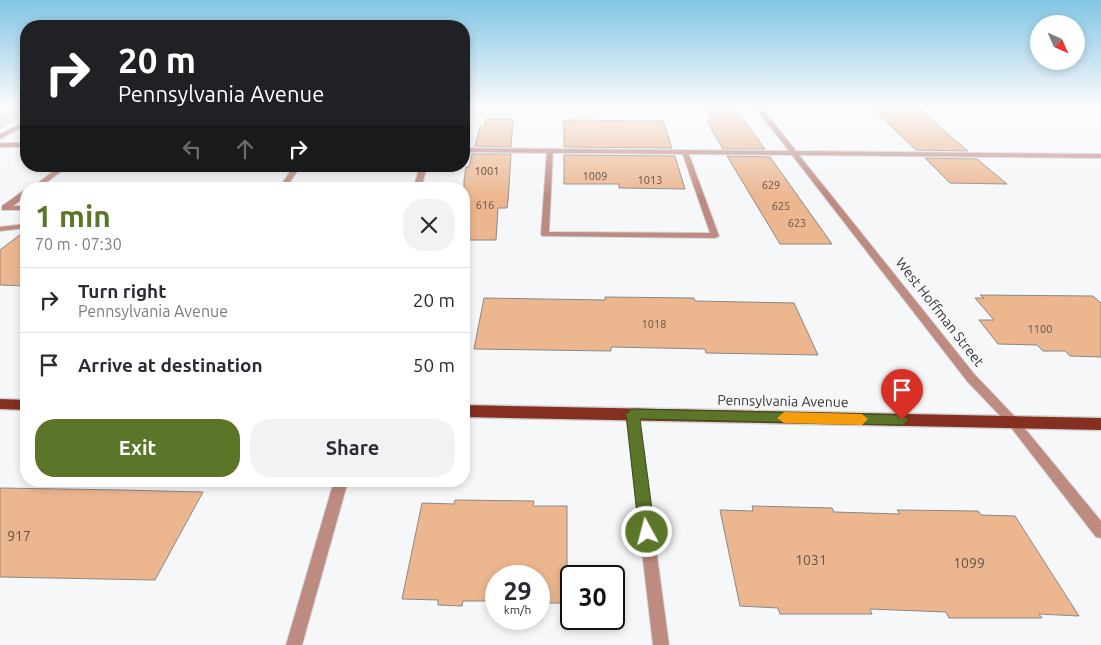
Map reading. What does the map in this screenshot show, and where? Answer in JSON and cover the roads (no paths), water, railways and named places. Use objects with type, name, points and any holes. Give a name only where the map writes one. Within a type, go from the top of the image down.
[{"type":"main road","points":[[0,404],[20,404]]},
{"type":"main road","name":"Pennsylvania Avenue","points":[[470,411],[1101,424]]},
{"type":"street","name":"West Hoffman Street","points":[[782,137],[971,378],[1012,422],[1101,532]]},
{"type":"street","points":[[0,145],[20,145]]},
{"type":"street","points":[[470,150],[1101,156]]},
{"type":"street","points":[[550,150],[546,234],[715,236],[685,152]]},
{"type":"street","points":[[42,182],[56,172]]},
{"type":"street","points":[[20,197],[5,208],[20,208]]},
{"type":"street","points":[[0,229],[20,227]]},
{"type":"street","points":[[632,414],[662,645]]},
{"type":"street","points":[[294,645],[339,487]]}]
